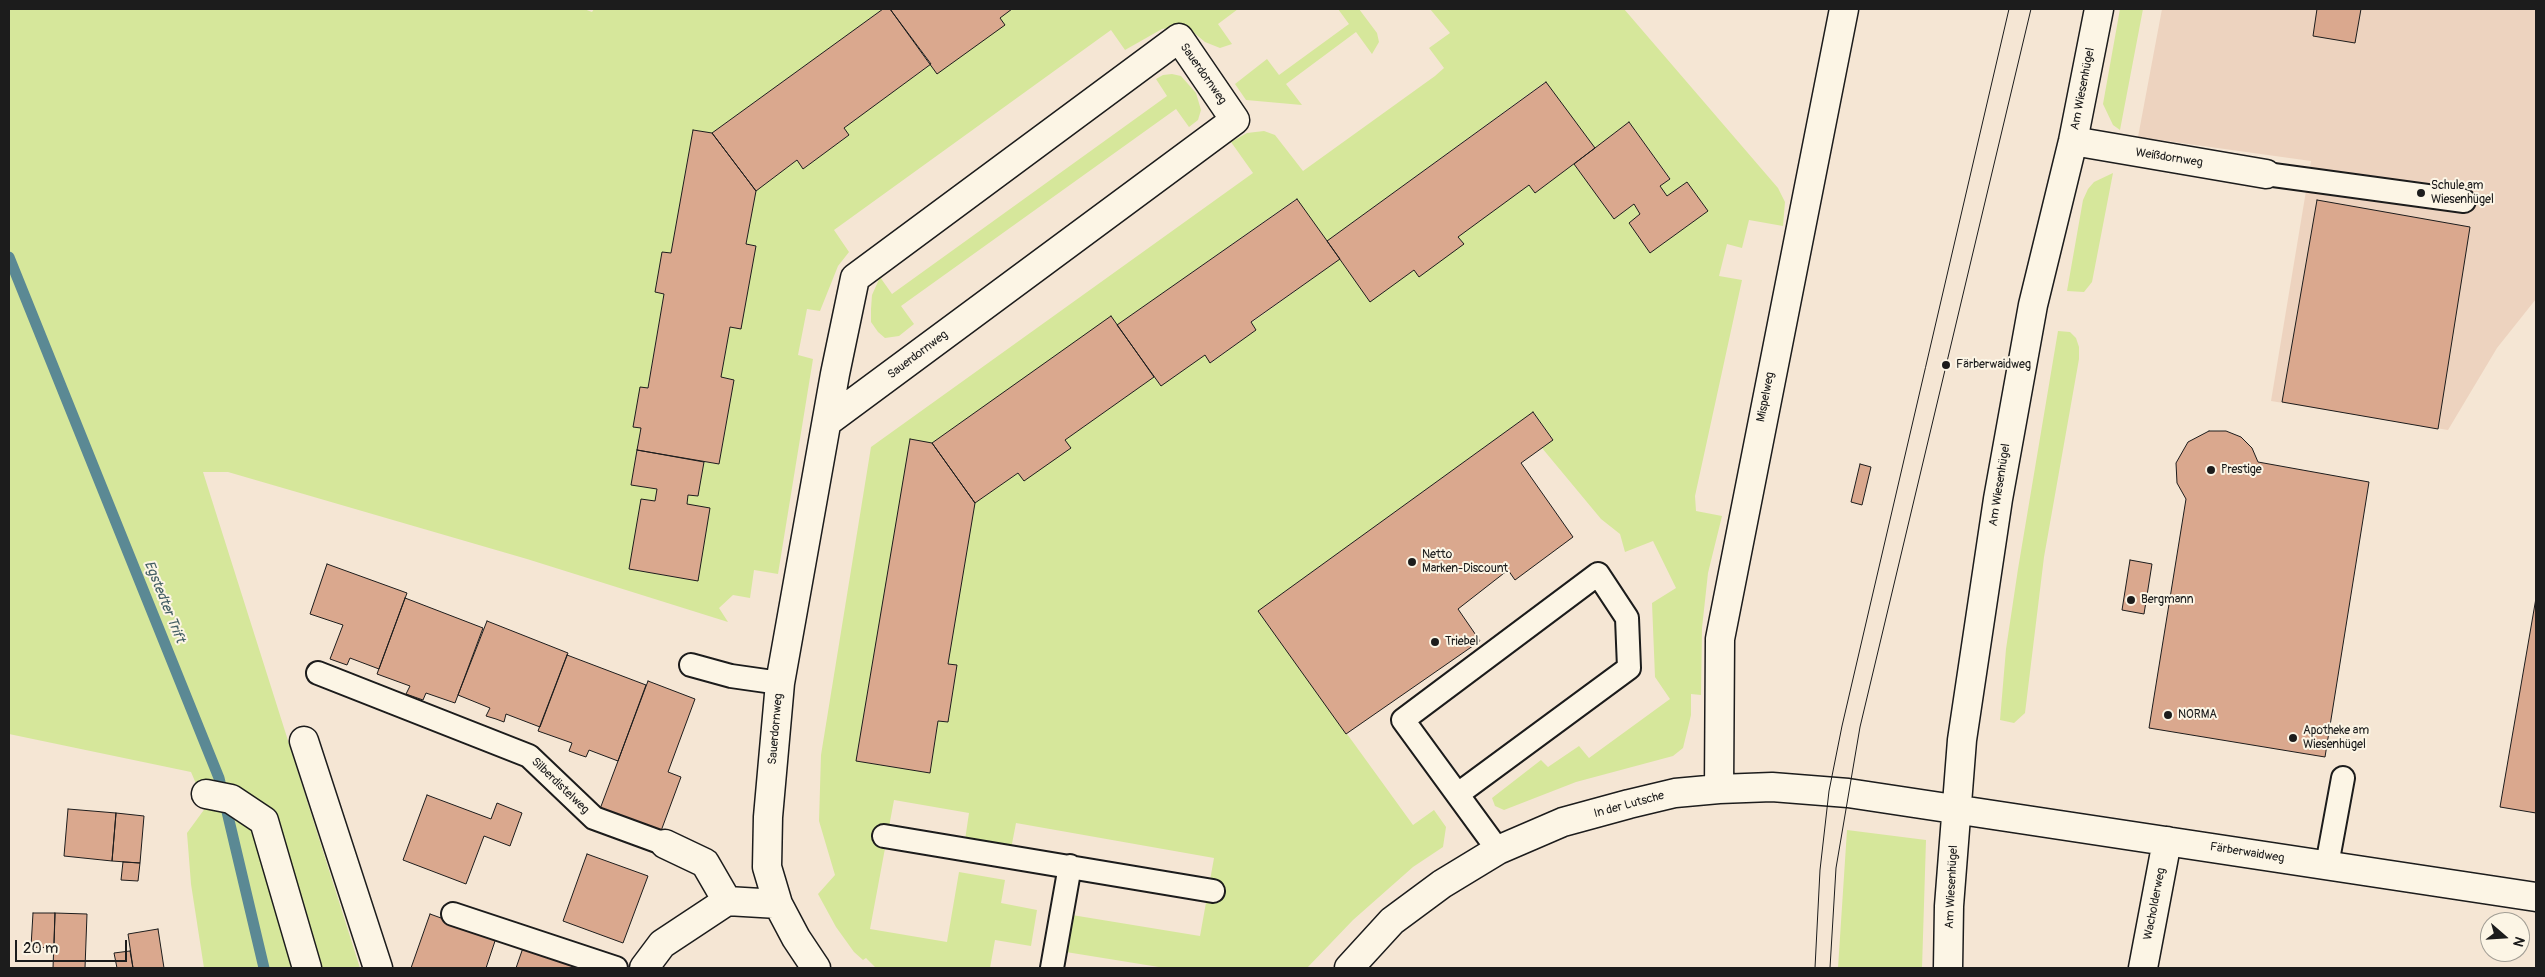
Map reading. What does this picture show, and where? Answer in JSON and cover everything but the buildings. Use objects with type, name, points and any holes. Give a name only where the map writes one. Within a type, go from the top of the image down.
[{"type":"street","name":"Mispelweg","points":[[1719,789],[1720,639],[1844,9]]},
{"type":"street","name":"Am Wiesenhügel","points":[[1948,968],[1949,906],[1962,740],[1979,621],[2018,381],[2033,305],[2073,141],[2098,9]]},
{"type":"street","name":"Sauerdornweg","points":[[816,968],[796,938],[778,904],[767,866],[768,817],[780,683],[827,422],[855,278],[1179,38],[1235,120],[827,422]]},
{"type":"street","name":"Weißdornweg","points":[[2073,141],[2266,174]]},
{"type":"street","points":[[304,741],[378,968]]},
{"type":"street","name":"In der Lutsche","points":[[1348,968],[1392,921],[1442,884],[1498,850],[1563,822],[1610,809],[1675,793],[1772,787],[1848,793],[1957,809]]},
{"type":"street","points":[[219,796],[264,822],[307,968]]},
{"type":"street","name":"Färberwaidweg","points":[[1957,809],[2536,897]]},
{"type":"street","name":"Wacholderweg","points":[[2143,968],[2167,841]]},
{"type":"street","name":"Silberdistelweg","points":[[665,844],[705,862],[727,901]]},
{"type":"street","points":[[644,968],[662,944],[727,901],[778,904]]},
{"type":"lane","points":[[2266,174],[2464,201]]},
{"type":"lane","points":[[1458,794],[1630,668],[1626,618],[1598,574],[1403,720],[1498,850]]},
{"type":"lane","points":[[691,665],[731,676],[780,683]]},
{"type":"lane","name":"Silberdistelweg","points":[[318,673],[529,756],[594,818],[665,844]]},
{"type":"lane","points":[[2327,865],[2344,778]]},
{"type":"lane","points":[[884,836],[1212,891]]},
{"type":"lane","points":[[1052,968],[1070,866]]},
{"type":"lane","points":[[453,914],[616,968]]},
{"type":"shaded area","name":"Schule am Wiesenhügel","points":[[2162,9],[2536,9],[2536,299],[2497,348],[2448,430],[2271,401],[2311,161],[2138,137]]},
{"type":"green space","points":[[9,9],[584,9],[592,12],[594,9],[883,9],[712,133],[693,130],[671,253],[662,252],[655,292],[664,294],[631,485],[657,489],[655,501],[629,569],[697,581],[687,504],[688,495],[698,496],[704,462],[719,464],[734,380],[721,377],[730,327],[741,328],[756,246],[746,244],[756,191],[797,160],[803,169],[849,135],[844,128],[931,64],[1012,9],[1238,9],[1218,24],[1232,44],[1220,48],[1205,42],[1193,32],[1176,27],[1162,29],[1125,50],[1111,30],[834,230],[849,252],[838,266],[820,311],[807,309],[798,355],[813,359],[778,574],[754,570],[750,598],[733,595],[719,608],[728,622],[527,559],[228,472],[203,472],[360,968],[204,968],[191,884],[187,833],[206,807],[191,772],[9,734]]},
{"type":"green space","points":[[1338,9],[1359,9],[1377,33],[1379,42],[1372,54],[1356,32],[1286,84],[1302,105],[1246,100],[1235,84],[1267,59],[1279,75],[1349,24]]},
{"type":"green space","points":[[1430,9],[1624,9],[1778,188],[1785,202],[1783,226],[1749,220],[1742,248],[1727,244],[1719,276],[1742,280],[1695,496],[1696,511],[1722,516],[1708,573],[1702,628],[1701,695],[1691,694],[1691,715],[1683,748],[1673,756],[1576,782],[1504,810],[1495,806],[1492,798],[1541,760],[1548,767],[1579,746],[1589,758],[1670,699],[1655,677],[1652,603],[1676,588],[1653,541],[1625,552],[1620,534],[1601,519],[1542,448],[1553,439],[1533,412],[1258,611],[1413,825],[1434,810],[1446,827],[1443,847],[1413,867],[1353,920],[1307,968],[1165,968],[1066,952],[1072,915],[1200,936],[1214,858],[1016,823],[1011,849],[965,840],[969,813],[894,800],[870,929],[947,942],[959,872],[1005,880],[1001,903],[1037,910],[1031,946],[995,940],[990,968],[876,968],[866,958],[863,960],[854,952],[836,927],[818,894],[835,875],[819,821],[821,755],[871,447],[1253,173],[1231,142],[1247,133],[1264,131],[1275,135],[1303,171],[1444,68],[1429,48],[1450,33]],"holes":[[[1545,82],[1595,148],[1629,122],[1670,178],[1660,186],[1667,196],[1687,182],[1708,211],[1650,253],[1629,223],[1640,214],[1634,204],[1614,219],[1574,164],[1535,193],[1529,185],[1458,237],[1464,244],[1419,276],[1414,270],[1370,301],[1340,259],[1251,323],[1256,330],[1211,363],[1205,355],[1161,386],[1154,377],[1065,440],[1071,448],[1018,473],[975,503],[948,664],[957,666],[948,722],[938,721],[930,773],[856,761],[888,572],[932,443],[1111,317],[1117,325],[1296,199],[1327,241]]]},
{"type":"green space","points":[[2120,9],[2143,9],[2120,130],[2113,125],[2103,104]]},
{"type":"green space","points":[[1163,75],[1181,76],[1196,93],[1201,110],[1198,120],[1189,127],[1176,109],[901,306],[914,324],[899,336],[885,338],[878,332],[871,322],[871,309],[872,295],[880,277],[892,294],[1167,96],[1156,79]]},
{"type":"green space","points":[[2113,173],[2092,282],[2084,292],[2067,291],[2083,200],[2094,182]]},
{"type":"green space","points":[[2058,331],[2070,332],[2076,338],[2079,347],[2079,359],[2044,557],[2025,713],[2014,723],[2000,720],[2006,649]]},
{"type":"green space","points":[[1847,830],[1926,840],[1922,968],[1838,968]]},
{"type":"waterway","name":"Egstedter Trift","points":[[9,257],[219,778],[264,968]]},
{"type":"tram line","points":[[1815,968],[1820,870],[1829,791],[1842,726],[2009,9]]},
{"type":"tram line","points":[[1830,968],[1836,868],[1860,727],[2031,9]]},
{"type":"place","name":"Schule am Wiesenhügel","points":[[2421,193]]},
{"type":"place","name":"Färberwaidweg","points":[[1946,365]]},
{"type":"place","name":"Prestige","points":[[2211,470]]},
{"type":"place","name":"Netto Marken-Discount","points":[[1412,562]]},
{"type":"place","name":"Bergmann","points":[[2131,600]]},
{"type":"place","name":"Triebel","points":[[1435,642]]},
{"type":"place","name":"NORMA","points":[[2168,715]]},
{"type":"place","name":"Apotheke am Wiesenhügel","points":[[2293,738]]}]
